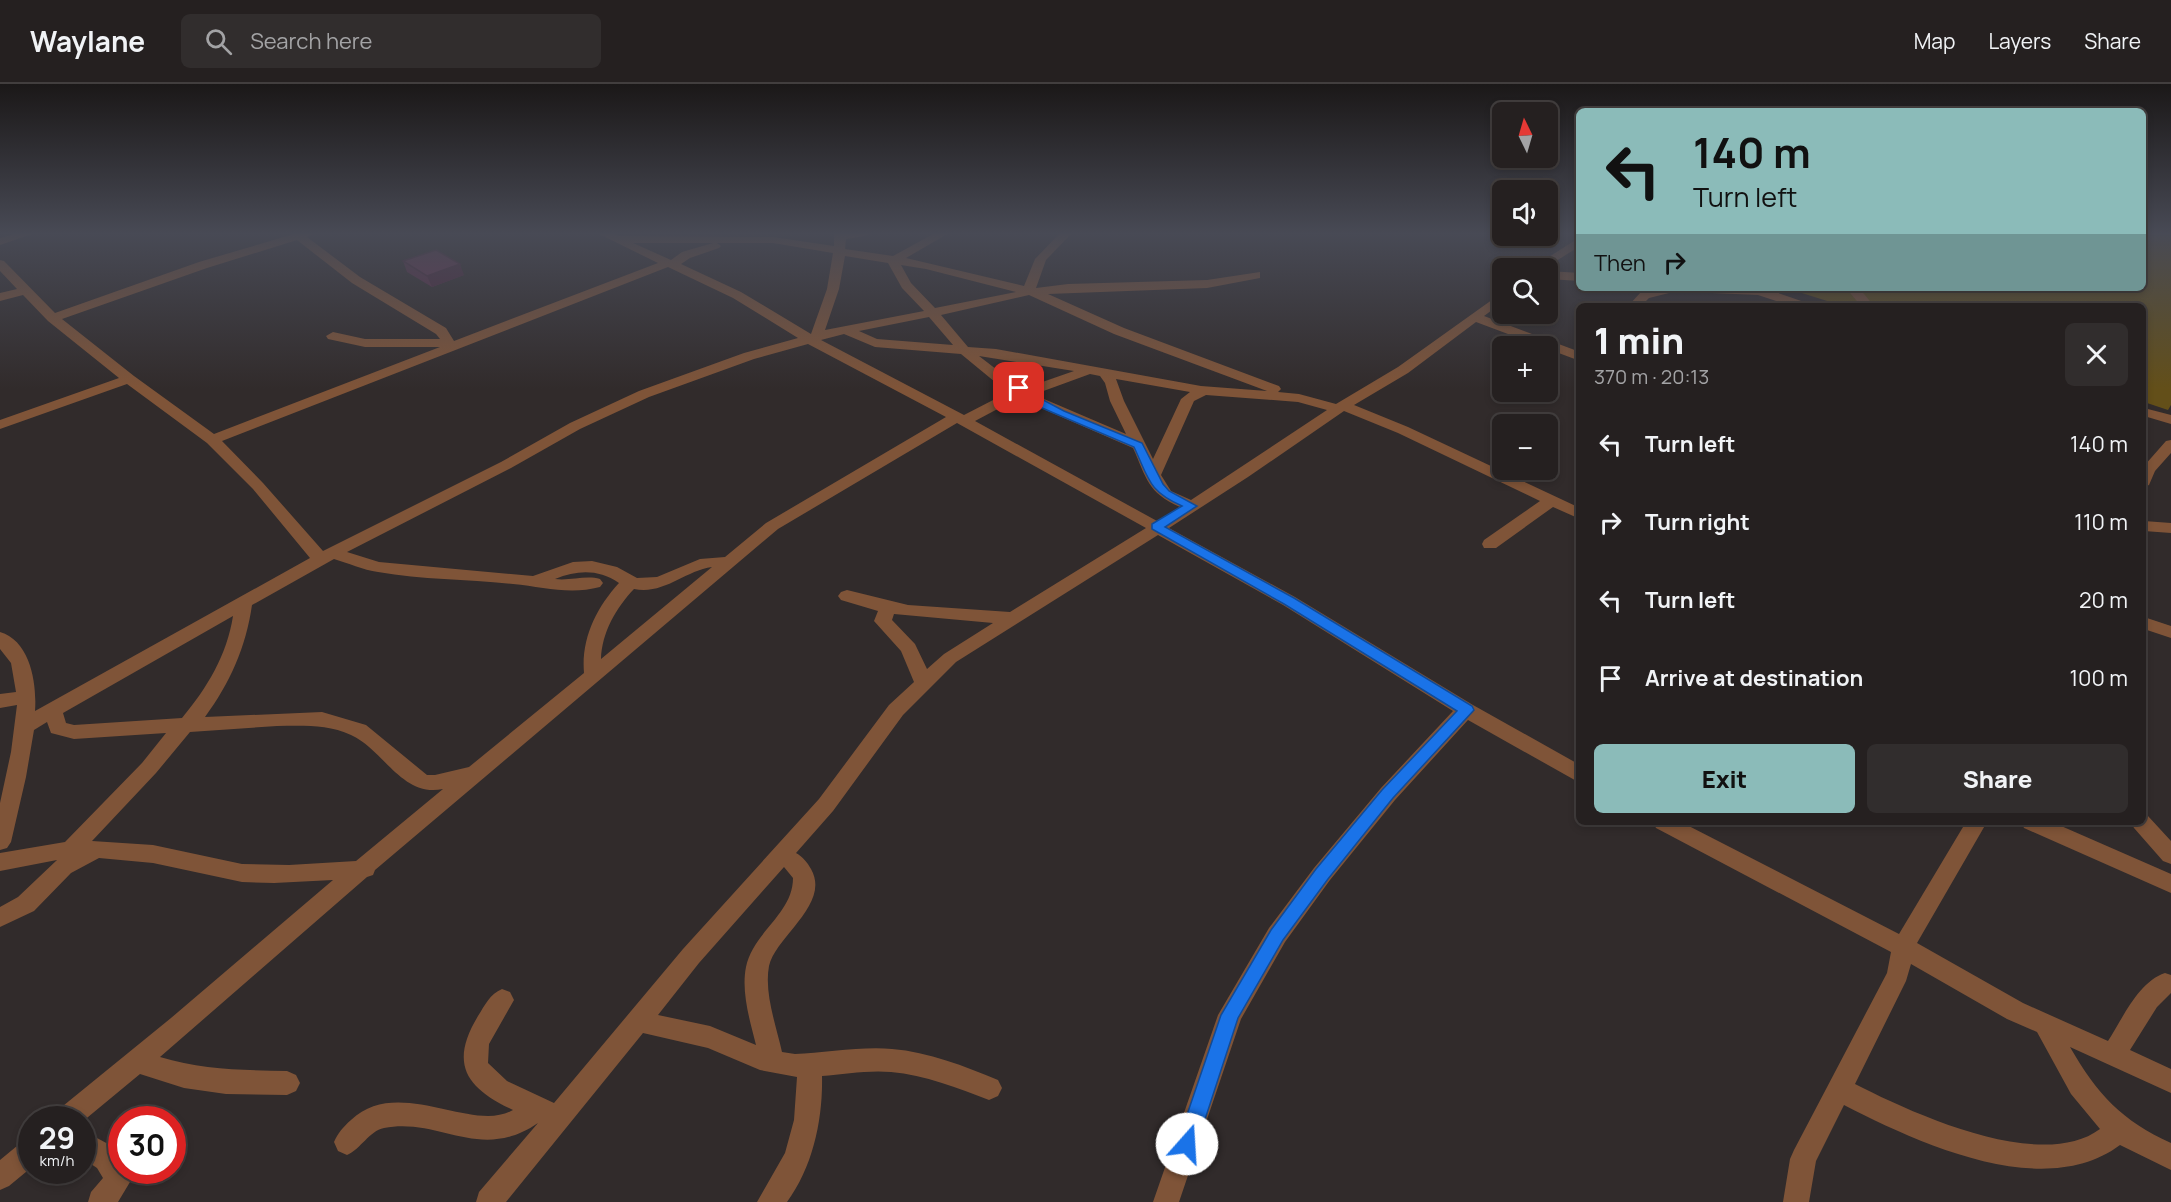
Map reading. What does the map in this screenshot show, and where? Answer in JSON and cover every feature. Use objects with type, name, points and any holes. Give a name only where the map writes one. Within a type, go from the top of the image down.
[{"type":"street","points":[[20,285],[53,318],[129,379],[212,440],[326,557],[378,567],[535,581],[565,586],[594,583]]},
{"type":"street","points":[[53,318],[145,285]]},
{"type":"street","points":[[364,285],[441,332],[449,345]]},
{"type":"street","points":[[212,440],[449,345],[612,285]]},
{"type":"street","points":[[715,285],[1289,601],[1466,710],[1576,772]]},
{"type":"street","points":[[814,339],[831,298],[833,285]]},
{"type":"street","points":[[906,285],[964,350],[1000,379],[1060,413],[1138,445]]},
{"type":"street","points":[[1003,285],[1027,292],[1119,331],[1295,398]]},
{"type":"street","points":[[1027,292],[1032,285]]},
{"type":"street","points":[[25,726],[326,557],[506,465],[575,426],[644,394],[749,356],[847,331],[1027,292],[1068,288],[1166,285]]},
{"type":"street","points":[[0,297],[26,291]]},
{"type":"street","points":[[1636,303],[1646,291]]},
{"type":"street","points":[[1759,291],[1794,303]]},
{"type":"street","points":[[1855,291],[1865,303]]},
{"type":"street","points":[[489,1202],[549,1112],[638,1021],[691,956],[826,805],[896,710],[950,658],[1403,369],[1492,305]]},
{"type":"street","points":[[1477,318],[1576,355]]},
{"type":"street","points":[[847,331],[875,343],[964,350],[1204,390],[1295,398],[1340,408],[1403,430],[1576,512]]},
{"type":"street","points":[[333,336],[365,342],[449,345]]},
{"type":"street","points":[[83,1106],[304,917],[365,869],[772,526],[961,419],[1026,392],[1098,371]]},
{"type":"street","points":[[1098,371],[1112,383],[1117,401],[1158,485],[1165,494],[1191,506]]},
{"type":"street","points":[[0,425],[129,379]]},
{"type":"street","points":[[1154,474],[1188,399],[1204,390]]},
{"type":"street","points":[[2146,413],[2171,420]]},
{"type":"street","points":[[2146,476],[2148,470],[2171,445]]},
{"type":"street","points":[[1490,544],[1551,501]]},
{"type":"street","points":[[2146,526],[2171,528]]},
{"type":"street","points":[[535,581],[564,569],[586,566],[610,570],[629,583],[648,584],[664,581],[704,562],[728,562]]},
{"type":"street","points":[[593,677],[592,652],[597,636],[610,606],[629,583]]},
{"type":"street","points":[[847,596],[867,604],[888,608],[1012,618]]},
{"type":"street","points":[[71,849],[149,768],[203,707],[231,659],[238,640],[244,603]]},
{"type":"street","points":[[888,608],[883,621],[909,648],[924,683]]},
{"type":"street","points":[[2146,624],[2171,632]]},
{"type":"street","points":[[0,638],[20,662],[26,698],[25,726],[0,842]]},
{"type":"street","points":[[0,702],[26,698]]},
{"type":"street","points":[[53,710],[58,728],[74,732],[186,724],[322,719],[359,730],[422,782],[435,783],[478,773]]},
{"type":"street","points":[[1166,1202],[1230,1015],[1277,935],[1322,874],[1388,794],[1466,710]]},
{"type":"street","points":[[1669,825],[1903,947],[2015,1011],[2171,1081]]},
{"type":"street","points":[[1796,1202],[1803,1159],[1898,974],[1903,947],[1975,825]]},
{"type":"street","points":[[2038,825],[2171,884]]},
{"type":"street","points":[[2144,825],[2171,855]]},
{"type":"street","points":[[0,862],[30,854],[71,849],[97,849],[173,858],[240,873],[292,876],[365,869]]},
{"type":"street","points":[[0,918],[26,904],[63,867],[97,849]]},
{"type":"street","points":[[772,1061],[756,979],[759,962],[764,950],[801,902],[804,890],[802,874],[798,866],[781,856]]},
{"type":"street","points":[[2113,1055],[2149,999],[2165,982]]},
{"type":"street","points":[[502,1000],[475,1050],[474,1063],[479,1074],[515,1099],[549,1112]]},
{"type":"street","points":[[638,1021],[710,1037],[760,1059],[795,1066],[890,1060],[931,1068],[989,1088]]},
{"type":"street","points":[[2045,1024],[2074,1081],[2121,1130],[2171,1157]]},
{"type":"street","points":[[137,1062],[184,1076],[226,1082],[287,1083]]},
{"type":"street","points":[[770,1202],[786,1180],[807,1126],[811,1092],[809,1065]]},
{"type":"street","points":[[1839,1089],[1879,1110],[1928,1131],[1972,1146],[2009,1153],[2044,1158],[2088,1152],[2121,1130]]},
{"type":"street","points":[[347,1142],[370,1120],[385,1115],[498,1127],[512,1125],[549,1112]]},
{"type":"street","points":[[96,1152],[110,1160],[116,1171],[117,1182],[101,1202]]},
{"type":"street","points":[[0,1177],[18,1162]]},
{"type":"shaded area","points":[[2146,285],[2171,285],[2171,405],[2168,410],[2146,403],[2146,303],[1834,303],[1796,291],[2146,291]]},
{"type":"route","points":[[1019,388],[1060,413],[1138,445],[1165,494],[1191,506],[1156,527],[1289,601],[1466,710],[1388,794],[1322,874],[1277,935],[1230,1015],[1187,1144]]}]
